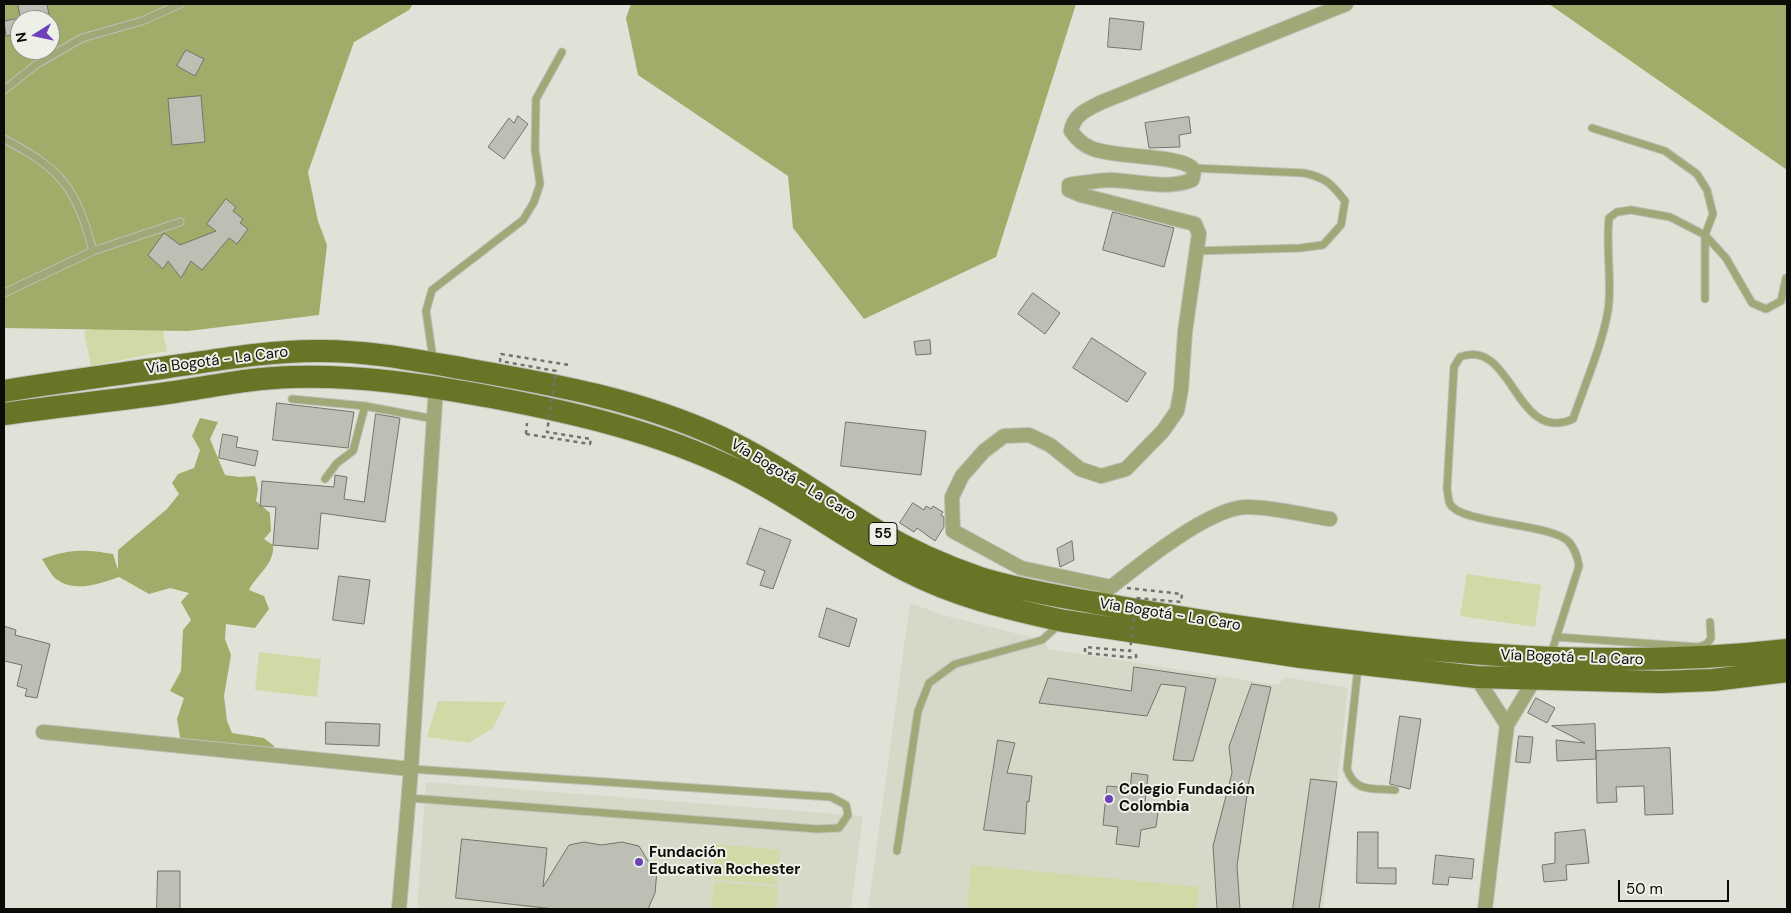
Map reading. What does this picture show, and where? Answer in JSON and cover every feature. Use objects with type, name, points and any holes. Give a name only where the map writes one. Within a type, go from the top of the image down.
[{"type":"main road","name":"Vía Bogotá - La Caro","points":[[4,391],[235,356],[280,352],[364,353],[434,363],[566,386],[646,408],[689,423],[734,444],[884,535],[919,553],[998,583],[1184,618],[1340,640],[1472,654],[1652,661],[1699,659],[1787,650]]},
{"type":"main road","name":"Vía Bogotá - La Caro","points":[[4,414],[281,377],[334,376],[384,379],[573,413],[655,437],[737,470],[874,552],[944,588],[988,604],[1064,621],[1359,664],[1476,677],[1662,682],[1713,680],[1787,672]]},
{"type":"street","points":[[1111,587],[1021,568],[953,531],[952,498],[962,476],[972,463],[1004,436],[1029,435],[1050,445],[1080,469],[1102,476],[1126,469],[1163,431],[1177,411],[1182,390],[1185,332],[1199,234],[1195,224],[1081,195],[1069,190],[1069,186],[1109,180],[1171,185],[1182,184],[1192,180],[1195,174],[1192,168],[1186,164],[1169,159],[1132,157],[1092,148],[1077,139],[1071,131],[1072,122],[1079,115],[1102,102],[1346,4]]},
{"type":"street","points":[[399,909],[409,798],[436,387]]},
{"type":"street","points":[[1093,602],[1191,528],[1228,512],[1246,507],[1330,519]]},
{"type":"street","points":[[1476,677],[1507,725]]},
{"type":"street","points":[[1485,909],[1507,725],[1534,680]]},
{"type":"street","points":[[43,732],[411,769]]},
{"type":"lane","points":[[4,90],[37,64],[82,38],[142,21],[180,4]]},
{"type":"lane","points":[[434,363],[426,311],[432,290],[523,220],[534,202],[540,184],[535,149],[536,99],[562,52]]},
{"type":"lane","points":[[1592,128],[1665,151],[1697,174],[1707,190],[1713,214],[1705,235],[1705,298]]},
{"type":"lane","points":[[4,139],[36,157],[61,176],[76,200],[85,220],[93,251]]},
{"type":"lane","points":[[1192,168],[1304,173],[1320,176],[1331,183],[1345,201],[1341,225],[1323,245],[1300,248],[1196,251]]},
{"type":"lane","points":[[1549,658],[1579,566],[1578,557],[1568,541],[1545,532],[1472,515],[1457,510],[1450,504],[1447,489],[1454,367],[1460,357],[1476,353],[1489,359],[1502,372],[1532,414],[1546,420],[1565,422],[1573,419],[1605,323],[1609,303],[1607,237],[1609,218],[1617,212],[1631,210],[1670,217],[1705,235],[1726,258],[1752,303],[1766,309],[1780,301],[1786,278]]},
{"type":"lane","points":[[4,293],[93,251],[180,222]]},
{"type":"lane","points":[[292,399],[365,406],[434,419]]},
{"type":"lane","points":[[325,479],[337,463],[353,451],[365,406]]},
{"type":"lane","points":[[897,851],[918,711],[929,682],[955,664],[1042,640],[1064,621]]},
{"type":"lane","points":[[1556,637],[1698,647],[1707,644],[1711,638],[1710,622]]},
{"type":"lane","points":[[1359,664],[1348,768],[1351,780],[1361,787],[1395,790]]},
{"type":"lane","points":[[409,798],[817,829],[839,828],[848,815],[846,805],[831,797],[411,769]]},
{"type":"path","points":[[526,434],[590,444],[591,439],[547,432],[556,370],[500,361],[501,354],[569,365]]},
{"type":"path","points":[[1127,588],[1182,594],[1181,602],[1136,598],[1130,652],[1085,647],[1085,653],[1136,658]]},
{"type":"shaded area","name":"Colegio Fundación Colombia","points":[[910,603],[946,616],[1042,640],[1049,649],[1277,685],[1286,677],[1348,688],[1323,909],[868,909]]},
{"type":"shaded area","name":"Fundación Educativa Rochester","points":[[426,782],[863,816],[851,909],[417,909]]},
{"type":"green space","points":[[4,4],[413,4],[409,10],[354,42],[308,172],[318,221],[327,245],[319,315],[188,331],[4,328]]},
{"type":"green space","points":[[631,4],[1076,4],[996,257],[864,319],[793,228],[788,176],[638,75],[626,18]]},
{"type":"green space","points":[[1549,4],[1787,4],[1787,170]]},
{"type":"green space","points":[[160,316],[167,351],[91,366],[84,331]]},
{"type":"green space","points":[[200,418],[218,422],[210,439],[225,475],[239,477],[255,476],[258,489],[256,501],[270,513],[271,531],[264,539],[273,545],[273,552],[268,563],[249,590],[264,596],[269,609],[255,628],[226,624],[225,639],[231,655],[224,696],[227,721],[232,733],[264,738],[274,746],[269,756],[181,743],[177,719],[184,698],[170,691],[181,671],[183,630],[191,620],[181,602],[189,593],[170,588],[149,594],[119,577],[87,586],[71,586],[56,579],[42,559],[69,552],[102,552],[113,554],[118,570],[118,550],[167,509],[179,494],[172,483],[178,474],[194,468],[200,450],[192,436]]},
{"type":"green space","points":[[1467,574],[1541,585],[1535,627],[1460,616]]},
{"type":"green space","points":[[259,652],[321,659],[317,697],[255,690]]},
{"type":"green space","points":[[438,701],[506,702],[493,728],[469,743],[427,737]]},
{"type":"green space","points":[[716,844],[780,850],[777,885],[713,879]]},
{"type":"green space","points":[[971,865],[1199,887],[1197,909],[967,909]]},
{"type":"green space","points":[[714,882],[778,887],[776,909],[711,909]]},
{"type":"building","points":[[18,4],[47,4],[48,10],[19,10]]},
{"type":"building","points":[[1110,18],[1144,22],[1141,50],[1108,47]]},
{"type":"building","points":[[10,20],[10,35],[6,36],[4,21]]},
{"type":"building","points":[[186,50],[204,59],[195,76],[177,66]]},
{"type":"building","points":[[201,96],[205,142],[172,145],[168,99]]},
{"type":"building","points":[[518,116],[528,124],[504,159],[488,147],[509,118],[514,123]]},
{"type":"building","points":[[1189,117],[1191,133],[1179,135],[1180,147],[1149,148],[1145,123]]},
{"type":"building","points":[[226,199],[236,207],[233,211],[243,219],[240,223],[248,229],[237,244],[229,238],[202,270],[191,261],[181,278],[168,261],[163,269],[148,255],[164,233],[180,245],[216,231],[207,224]]},
{"type":"building","points":[[1113,212],[1174,228],[1164,267],[1103,250]]},
{"type":"building","points":[[1033,293],[1060,313],[1045,334],[1018,314]]},
{"type":"building","points":[[1092,338],[1146,373],[1127,402],[1073,368]]},
{"type":"building","points":[[930,340],[931,354],[916,355],[914,342]]},
{"type":"building","points":[[277,403],[354,412],[348,448],[273,440]]},
{"type":"building","points":[[376,414],[400,418],[385,522],[321,513],[318,549],[273,545],[276,507],[260,506],[262,481],[334,487],[335,475],[347,477],[344,499],[364,502]]},
{"type":"building","points":[[846,422],[926,431],[921,475],[841,466]]},
{"type":"building","points":[[223,434],[238,437],[236,447],[258,451],[255,466],[219,458]]},
{"type":"building","points":[[913,503],[924,510],[926,506],[931,509],[933,506],[943,512],[941,515],[944,517],[944,527],[935,541],[917,528],[914,532],[900,523]]},
{"type":"building","points":[[760,528],[791,540],[773,589],[760,585],[765,571],[747,564]]},
{"type":"building","points":[[1072,541],[1074,560],[1060,567],[1057,549]]},
{"type":"building","points":[[339,576],[370,580],[364,624],[333,620]]},
{"type":"building","points":[[827,608],[857,619],[849,647],[819,637]]},
{"type":"building","points":[[4,626],[16,630],[15,635],[50,644],[37,698],[25,696],[27,689],[17,686],[22,665],[4,661]]},
{"type":"building","points":[[1134,667],[1216,679],[1193,761],[1173,760],[1186,687],[1161,684],[1147,716],[1039,703],[1048,678],[1131,691]]},
{"type":"building","points":[[1252,684],[1271,687],[1249,781],[1237,866],[1240,909],[1217,909],[1213,846],[1232,773],[1229,747]]},
{"type":"building","points":[[1536,698],[1555,708],[1547,723],[1528,713]]},
{"type":"building","points":[[1400,716],[1421,719],[1410,789],[1390,784]]},
{"type":"building","points":[[326,722],[380,724],[379,746],[326,744]]},
{"type":"building","points":[[1595,724],[1596,759],[1557,761],[1556,740],[1585,743],[1552,726]]},
{"type":"building","points":[[1519,736],[1533,737],[1530,763],[1516,762]]},
{"type":"building","points":[[998,740],[1015,743],[1007,773],[1032,776],[1029,802],[1027,801],[1025,834],[984,830]]},
{"type":"building","points":[[1670,748],[1673,814],[1645,815],[1644,786],[1616,787],[1617,802],[1597,803],[1596,751]]},
{"type":"building","points":[[1132,773],[1148,775],[1145,802],[1159,804],[1156,827],[1141,830],[1139,847],[1116,844],[1118,827],[1103,825],[1107,786],[1130,788]]},
{"type":"building","points":[[1311,779],[1337,782],[1319,909],[1293,909]]},
{"type":"building","points":[[1585,830],[1589,863],[1566,865],[1567,880],[1544,882],[1542,865],[1555,863],[1555,833]]},
{"type":"building","points":[[1358,832],[1378,832],[1378,868],[1396,868],[1396,884],[1357,883]]},
{"type":"building","points":[[462,839],[547,848],[543,887],[569,845],[584,842],[601,845],[622,842],[639,846],[651,866],[657,871],[655,893],[648,909],[554,909],[456,898]]},
{"type":"building","points":[[1436,855],[1474,859],[1472,879],[1449,877],[1448,885],[1433,884]]},
{"type":"building","points":[[158,871],[180,871],[180,909],[157,909]]},
{"type":"place","name":"Colegio Fundación Colombia","points":[[1109,799]]},
{"type":"place","name":"Fundación Educativa Rochester","points":[[639,862]]}]
